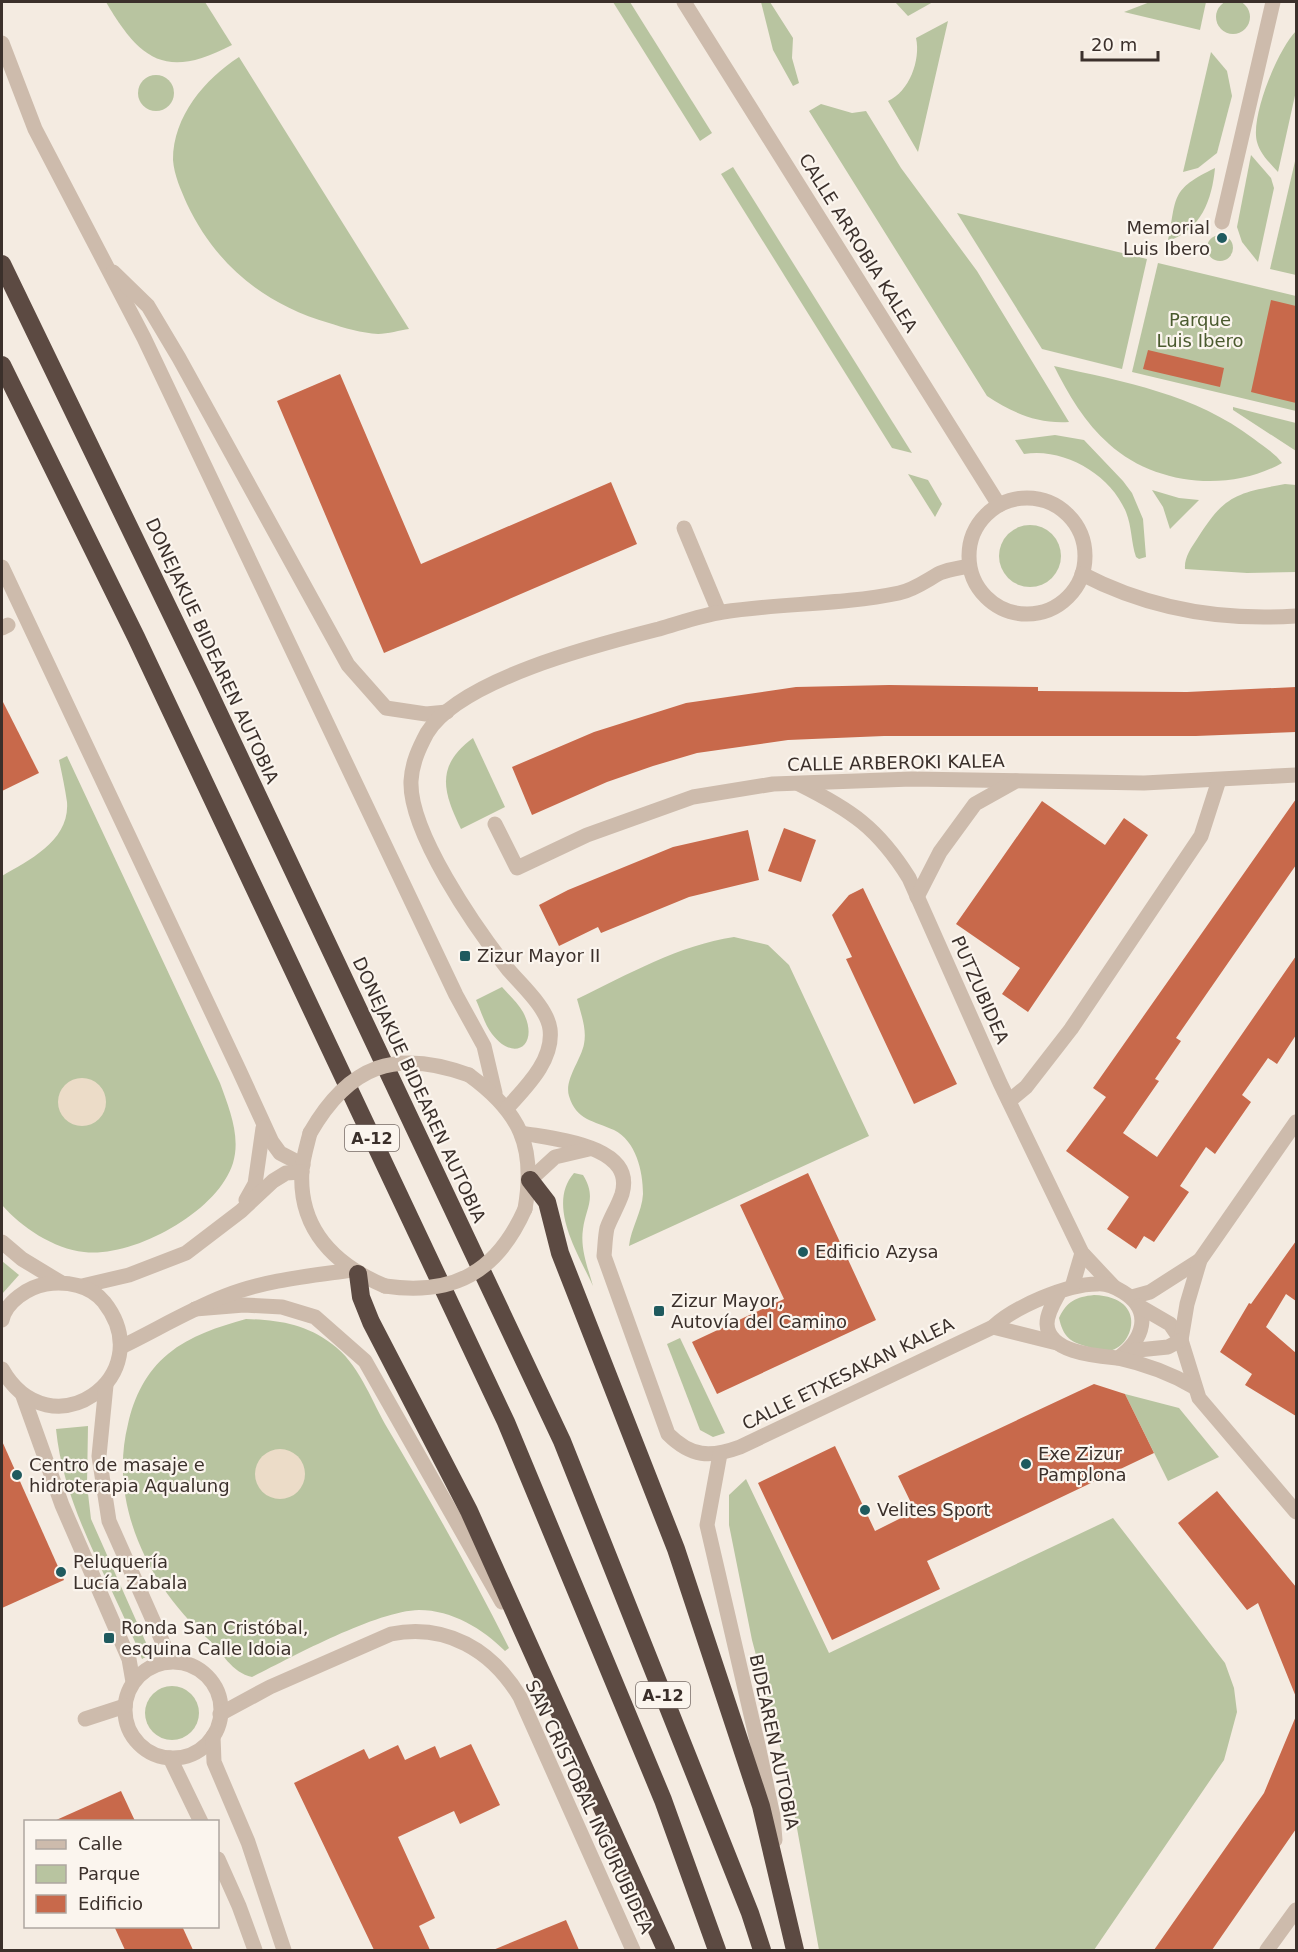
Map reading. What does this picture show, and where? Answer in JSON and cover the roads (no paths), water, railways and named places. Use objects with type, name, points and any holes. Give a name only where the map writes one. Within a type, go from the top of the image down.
[{"type":"highway","name":"DONEJAKUE BIDEAREN AUTOBIA","points":[[2,264],[206,686],[562,1441],[746,1902],[762,1950]]},
{"type":"highway","name":"A-12","points":[[2,365],[136,637],[506,1422],[663,1800],[717,1950]]},
{"type":"highway","points":[[530,1180],[547,1202],[560,1253],[676,1549],[761,1806],[795,1950]]},
{"type":"highway","points":[[355,1272],[361,1297],[371,1322],[469,1511],[666,1950]]},
{"type":"street","name":"CALLE ARROBIA KALEA","points":[[684,2],[999,505]]},
{"type":"street","points":[[1222,222],[1273,2]]},
{"type":"street","points":[[2,43],[35,129],[149,349],[452,987],[484,1046],[495,1093]]},
{"type":"street","points":[[102,261],[148,306],[164,332],[348,665],[386,708],[426,714],[447,712]]},
{"type":"street","points":[[1033,498],[1054,505],[1064,512],[1078,529],[1084,551],[1082,574],[1071,593],[1054,607],[1032,614],[1010,611],[991,601],[976,584],[969,566],[971,542],[976,527],[999,505],[1033,498]]},
{"type":"street","points":[[684,528],[718,612]]},
{"type":"street","points":[[508,1107],[531,1081],[548,1050],[550,1028],[541,1010],[474,921],[432,852],[414,808],[411,782],[414,759],[429,731],[447,712],[484,689],[600,643],[718,612],[836,602],[903,592],[943,571],[969,566]]},
{"type":"street","points":[[2,567],[239,1070],[263,1128],[280,1153],[302,1168]]},
{"type":"street","points":[[1082,574],[1109,588],[1163,606],[1229,617],[1296,616]]},
{"type":"street","name":"CALLE ARBEROKI KALEA","points":[[495,824],[517,868],[587,835],[693,796],[797,783],[912,779],[1144,783],[1296,775]]},
{"type":"street","points":[[1009,1101],[1026,1087],[1071,1029],[1201,836],[1219,780]]},
{"type":"street","name":"CALLE ARBEROKI KALEA","points":[[917,897],[940,852],[975,804],[1016,781]]},
{"type":"street","name":"PUTZUBIDEA","points":[[797,783],[841,805],[872,830],[892,851],[917,897],[1009,1101],[1082,1253],[1113,1286]]},
{"type":"street","points":[[408,1062],[439,1064],[469,1075],[495,1093],[508,1107],[522,1133],[528,1153],[530,1180],[525,1209],[507,1243],[494,1258],[471,1276],[444,1287],[414,1290],[385,1286],[355,1272],[334,1256],[315,1228],[304,1195],[302,1168],[310,1133],[326,1106],[348,1084],[377,1069],[408,1062]]},
{"type":"street","points":[[1181,1340],[1187,1304],[1200,1260],[1296,1122]]},
{"type":"street","points":[[241,1211],[255,1184],[263,1128]]},
{"type":"street","points":[[522,1133],[590,1148],[610,1155],[622,1173],[622,1192],[607,1230],[604,1256],[668,1434],[684,1450],[720,1455]]},
{"type":"street","points":[[530,1180],[555,1157],[590,1148]]},
{"type":"street","points":[[82,1286],[129,1275],[186,1253],[241,1211],[273,1180],[285,1173],[302,1168]]},
{"type":"street","points":[[2,1242],[22,1259],[60,1282]]},
{"type":"street","points":[[1057,1343],[1049,1333],[1047,1323],[1050,1311],[1066,1290],[1082,1253]]},
{"type":"street","points":[[1135,1301],[1200,1260]]},
{"type":"street","name":"SAN CRISTOBAL INGURUBIDEA","points":[[121,1347],[227,1295],[293,1278],[355,1272]]},
{"type":"street","points":[[2,1320],[19,1296],[37,1285],[60,1282],[82,1286],[100,1297],[114,1316],[121,1347],[118,1363],[106,1385],[99,1456],[109,1521],[171,1661]]},
{"type":"street","points":[[1066,1290],[1098,1284],[1113,1286],[1170,1324],[1181,1340],[1194,1387],[1233,1440],[1296,1512]]},
{"type":"street","name":"CALLE ETXESAKAN KALEA","points":[[720,1455],[993,1327],[1007,1314],[1066,1290]]},
{"type":"street","points":[[1123,1354],[1141,1331],[1135,1301]]},
{"type":"street","name":"SAN CRISTOBAL INGURUBIDEA","points":[[195,1309],[282,1307],[315,1317],[365,1361],[550,1688]]},
{"type":"street","points":[[993,1327],[1057,1343],[1095,1356],[1168,1347],[1181,1340]]},
{"type":"street","points":[[1123,1354],[1175,1376],[1194,1387]]},
{"type":"street","points":[[2,1369],[11,1386],[23,1396],[44,1406],[63,1407],[85,1401],[106,1385]]},
{"type":"street","points":[[23,1396],[62,1505],[129,1659],[133,1682]]},
{"type":"street","name":"BIDEAREN AUTOBIA","points":[[720,1455],[707,1525],[773,1816],[776,1873]]},
{"type":"street","name":"SAN CRISTOBAL INGURUBIDEA","points":[[220,1714],[270,1687],[391,1634],[411,1630],[436,1632],[451,1635],[469,1645],[498,1666],[520,1697],[633,1950]]},
{"type":"street","points":[[213,1736],[201,1749],[185,1756],[170,1758],[150,1753],[134,1738],[126,1723],[124,1706],[133,1682],[149,1668],[171,1661],[192,1666],[206,1675],[217,1691],[220,1714],[213,1736],[214,1762],[248,1842],[284,1950]]},
{"type":"street","points":[[86,1719],[124,1706]]},
{"type":"street","points":[[170,1758],[201,1820]]},
{"type":"street","points":[[219,1860],[239,1905],[255,1950]]},
{"type":"street","points":[[1267,1950],[1296,1910]]},
{"type":"place","name":"Memorial Luis Ibero","points":[[1222,238]]},
{"type":"place","name":"Zizur Mayor II","points":[[465,956]]},
{"type":"place","name":"Edificio Azysa","points":[[803,1252]]},
{"type":"place","name":"Zizur Mayor, Autovía del Camino","points":[[659,1311]]},
{"type":"place","name":"Exe Zizur Pamplona","points":[[1026,1464]]},
{"type":"place","name":"Centro de masaje e hidroterapia Aqualung","points":[[17,1475]]},
{"type":"place","name":"Velites Sport","points":[[865,1510]]},
{"type":"place","name":"Peluquería Lucía Zabala","points":[[61,1572]]},
{"type":"place","name":"Ronda San Cristóbal, esquina Calle Idoia","points":[[109,1638]]},
{"type":"park label","name":"Parque Luis Ibero","points":[[1200,330]]}]
